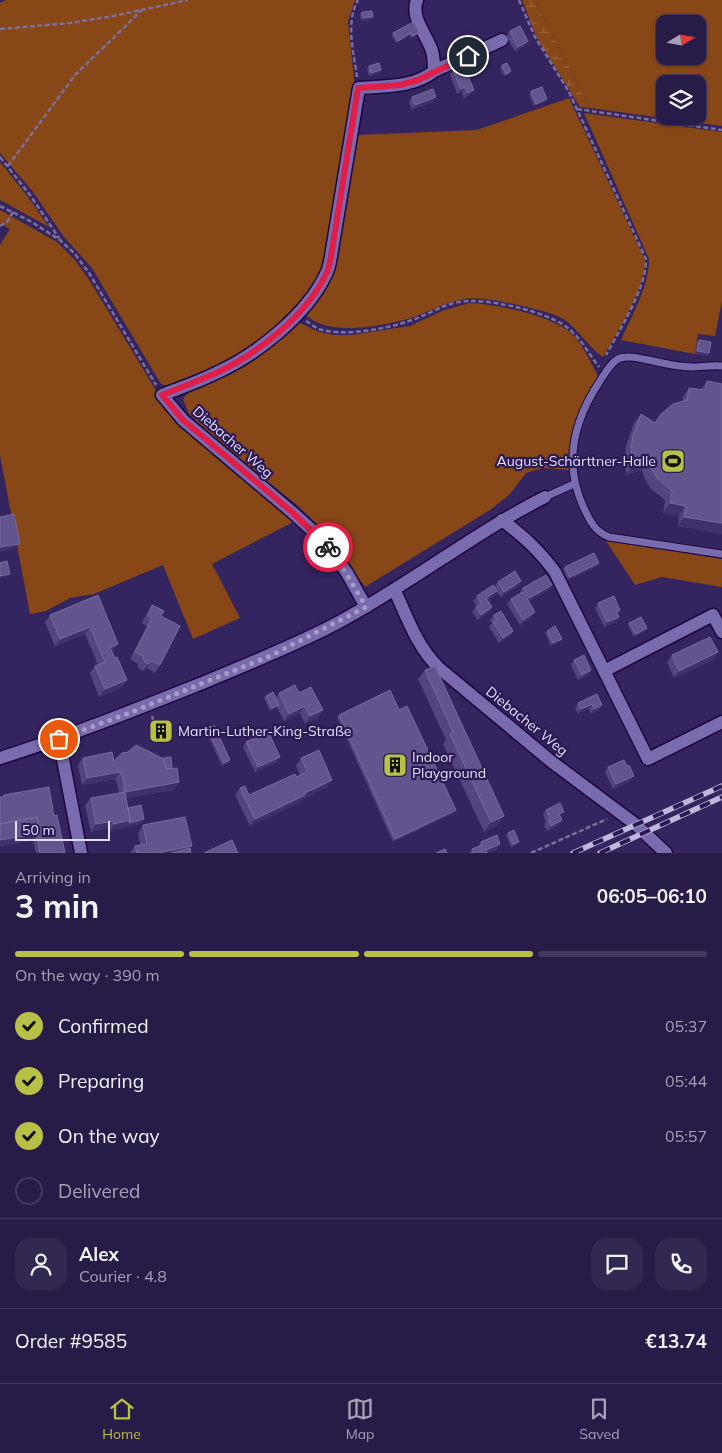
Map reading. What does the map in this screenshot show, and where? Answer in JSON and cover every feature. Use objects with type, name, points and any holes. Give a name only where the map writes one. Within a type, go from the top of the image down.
[{"type":"street","points":[[416,0],[415,12],[432,51],[434,71]]},
{"type":"street","points":[[162,395],[236,363],[298,316],[318,290],[327,273],[358,88],[400,85],[428,76],[434,71],[502,40]]},
{"type":"street","name":"Diebacher Weg","points":[[162,395],[183,420],[324,541],[366,607]]},
{"type":"street","points":[[0,758],[59,739],[270,656],[395,591],[502,520],[545,496]]},
{"type":"street","points":[[502,520],[525,537],[555,572],[648,759],[722,722]]},
{"type":"street","name":"Diebacher Weg","points":[[395,591],[416,637],[430,659],[545,756],[635,824],[666,853]]},
{"type":"street","points":[[604,671],[713,615],[722,632]]},
{"type":"street","points":[[59,739],[81,853]]},
{"type":"lane","points":[[722,366],[692,367],[628,357],[617,360],[604,374],[581,414],[574,442],[574,484],[587,515],[596,529],[602,534],[722,554]]},
{"type":"lane","points":[[545,496],[574,484]]},
{"type":"path","points":[[0,29],[70,23],[188,0]]},
{"type":"path","points":[[358,0],[354,5],[352,22],[358,88]]},
{"type":"path","points":[[520,0],[535,37],[569,92],[646,259],[643,282],[605,356],[604,374]]},
{"type":"path","points":[[8,166],[75,75],[143,9]]},
{"type":"path","points":[[577,109],[722,130]]},
{"type":"path","points":[[0,157],[30,195],[60,240]]},
{"type":"path","points":[[0,206],[60,240],[75,254],[89,272],[162,395]]},
{"type":"path","points":[[0,226],[7,222],[13,212]]},
{"type":"path","points":[[298,316],[318,328],[334,332],[349,332],[408,322],[458,302],[486,301],[533,312],[565,325],[576,335],[604,374]]},
{"type":"path","points":[[150,704],[157,737]]},
{"type":"path","points":[[532,853],[620,813]]},
{"type":"green space","points":[[6,0],[355,0],[348,21],[355,89],[324,272],[295,315],[234,360],[171,387],[161,384],[92,268],[64,237],[33,192],[0,153],[0,3]]},
{"type":"green space","points":[[522,0],[535,0],[590,108],[580,107],[537,38]]},
{"type":"green space","points":[[535,0],[722,0],[722,126],[706,124],[706,75],[656,75],[656,117],[590,108]]},
{"type":"green space","points":[[569,98],[645,260],[641,283],[636,296],[603,357],[569,323],[555,315],[510,303],[485,299],[465,299],[408,319],[388,324],[353,328],[330,327],[305,315],[336,260],[358,135],[477,130]]},
{"type":"green space","points":[[584,113],[656,123],[656,125],[671,125],[722,132],[722,301],[715,336],[698,334],[695,354],[621,340],[643,290],[649,259]]},
{"type":"green space","points":[[0,162],[28,197],[49,227],[0,200]]},
{"type":"green space","points":[[0,210],[57,242],[74,259],[88,278],[160,397],[180,422],[220,461],[295,521],[212,564],[240,618],[193,639],[163,565],[94,594],[70,598],[46,611],[30,614],[0,455],[0,245],[10,229],[0,223]]},
{"type":"green space","points":[[469,303],[525,312],[540,317],[565,329],[578,340],[584,350],[598,376],[578,414],[571,443],[569,470],[542,468],[526,473],[510,494],[490,510],[365,587],[326,533],[297,505],[226,449],[189,414],[183,399],[191,389],[298,322],[319,332],[351,335],[410,326],[442,311]]},
{"type":"green space","points":[[606,541],[722,559],[722,587],[662,577],[635,585]]},
{"type":"building","points":[[372,11],[373,17],[363,18],[362,12]]},
{"type":"building","points":[[413,22],[419,32],[413,36],[411,33],[398,41],[393,33]]},
{"type":"building","points":[[520,26],[528,41],[518,47],[510,31]]},
{"type":"building","points":[[379,63],[381,70],[371,73],[369,66]]},
{"type":"building","points":[[507,63],[511,71],[506,74],[502,65]]},
{"type":"building","points":[[464,66],[474,90],[468,93],[465,87],[461,89],[453,70]]},
{"type":"building","points":[[542,87],[547,99],[536,104],[531,91]]},
{"type":"building","points":[[433,89],[436,97],[415,105],[412,97]]},
{"type":"building","points":[[699,340],[711,342],[709,353],[697,351]]},
{"type":"building","name":"August-Schärttner-Halle","points":[[707,381],[722,384],[722,523],[684,517],[686,506],[670,503],[672,491],[657,478],[649,461],[633,465],[631,447],[641,414],[655,423],[661,414],[673,404],[687,400],[689,388],[705,390]]},
{"type":"building","points":[[14,514],[20,544],[0,547],[0,517]]},
{"type":"building","points":[[594,553],[599,563],[570,577],[565,567]]},
{"type":"building","points":[[7,561],[10,574],[0,576],[0,563]]},
{"type":"building","points":[[515,571],[521,581],[504,592],[498,582]]},
{"type":"building","points":[[546,575],[552,585],[529,598],[523,588]]},
{"type":"building","points":[[493,585],[497,591],[486,598],[492,607],[481,615],[476,607],[481,603],[477,596]]},
{"type":"building","points":[[523,592],[535,612],[523,620],[511,599]]},
{"type":"building","points":[[98,595],[118,644],[110,648],[115,658],[117,657],[127,680],[105,689],[95,666],[105,662],[90,627],[60,639],[50,615]]},
{"type":"building","points":[[614,596],[620,610],[617,612],[619,617],[607,622],[598,603]]},
{"type":"building","points":[[152,605],[164,611],[161,616],[180,626],[160,665],[152,661],[148,664],[144,661],[143,656],[135,652],[152,618],[148,616]]},
{"type":"building","points":[[501,611],[513,631],[503,638],[493,622],[497,620],[494,615]]},
{"type":"building","points":[[641,617],[647,628],[636,634],[629,623]]},
{"type":"building","points":[[555,626],[562,639],[553,643],[547,631]]},
{"type":"building","points":[[710,637],[718,652],[679,671],[672,655]]},
{"type":"building","points":[[584,655],[591,670],[582,675],[574,660]]},
{"type":"building","points":[[435,666],[504,816],[491,822],[450,734],[453,732],[425,670]]},
{"type":"building","points":[[295,685],[299,693],[311,687],[323,710],[310,716],[305,706],[289,714],[279,693]]},
{"type":"building","name":"Indoor Playground","points":[[390,690],[399,710],[407,706],[456,810],[395,839],[339,715]]},
{"type":"building","points":[[273,692],[279,705],[272,708],[266,696]]},
{"type":"building","points":[[597,694],[602,705],[594,709],[592,704],[581,709],[578,703]]},
{"type":"building","name":"Martin-Luther-King-Straße","points":[[165,723],[168,734],[161,735],[158,724]]},
{"type":"building","points":[[214,725],[230,760],[224,763],[207,728]]},
{"type":"building","points":[[268,731],[280,757],[258,767],[246,742]]},
{"type":"building","points":[[136,745],[162,758],[167,769],[177,768],[179,782],[125,792],[123,777],[120,772],[87,778],[83,758],[112,752],[114,761],[122,753],[128,752]]},
{"type":"building","points":[[319,750],[332,780],[255,819],[240,788],[245,786],[249,795],[295,774],[297,777],[307,771],[301,758]]},
{"type":"building","points":[[171,757],[172,768],[167,769],[163,758]]},
{"type":"building","points":[[624,760],[627,766],[629,765],[634,776],[616,784],[608,767]]},
{"type":"building","points":[[49,787],[54,816],[57,815],[65,853],[40,853],[37,835],[40,833],[37,817],[0,824],[0,797]]},
{"type":"building","points":[[125,792],[130,820],[114,824],[113,821],[96,824],[91,798]]},
{"type":"building","points":[[560,803],[564,812],[559,814],[562,820],[551,826],[546,810]]},
{"type":"building","points":[[141,805],[144,819],[129,823],[128,808]]},
{"type":"building","points":[[37,817],[40,833],[0,840],[0,824]]},
{"type":"building","points":[[185,817],[192,846],[158,853],[137,853],[135,846],[147,844],[143,825]]},
{"type":"building","points":[[514,830],[519,842],[513,844],[508,833]]},
{"type":"building","points":[[497,835],[500,844],[486,850],[487,853],[471,853],[474,852],[472,849],[482,845],[481,842]]},
{"type":"building","points":[[232,840],[238,853],[204,853]]},
{"type":"building","points":[[190,848],[191,853],[171,853]]},
{"type":"building","points":[[445,849],[447,853],[436,853]]},
{"type":"railway","points":[[573,853],[722,786]]},
{"type":"railway","points":[[600,853],[722,797]]},
{"type":"way so far","points":[[59,739],[270,656],[338,623],[366,607],[328,547]]},
{"type":"place","name":"August-Schärttner-Halle","points":[[673,461]]},
{"type":"place","name":"Martin-Luther-King-Straße","points":[[161,731]]},
{"type":"place","name":"Indoor Playground","points":[[395,765]]},
{"type":"route","points":[[328,547],[324,541],[292,512],[183,420],[162,395],[236,363],[298,316],[318,290],[327,273],[331,256],[358,88],[400,85],[418,80],[468,56]]}]
